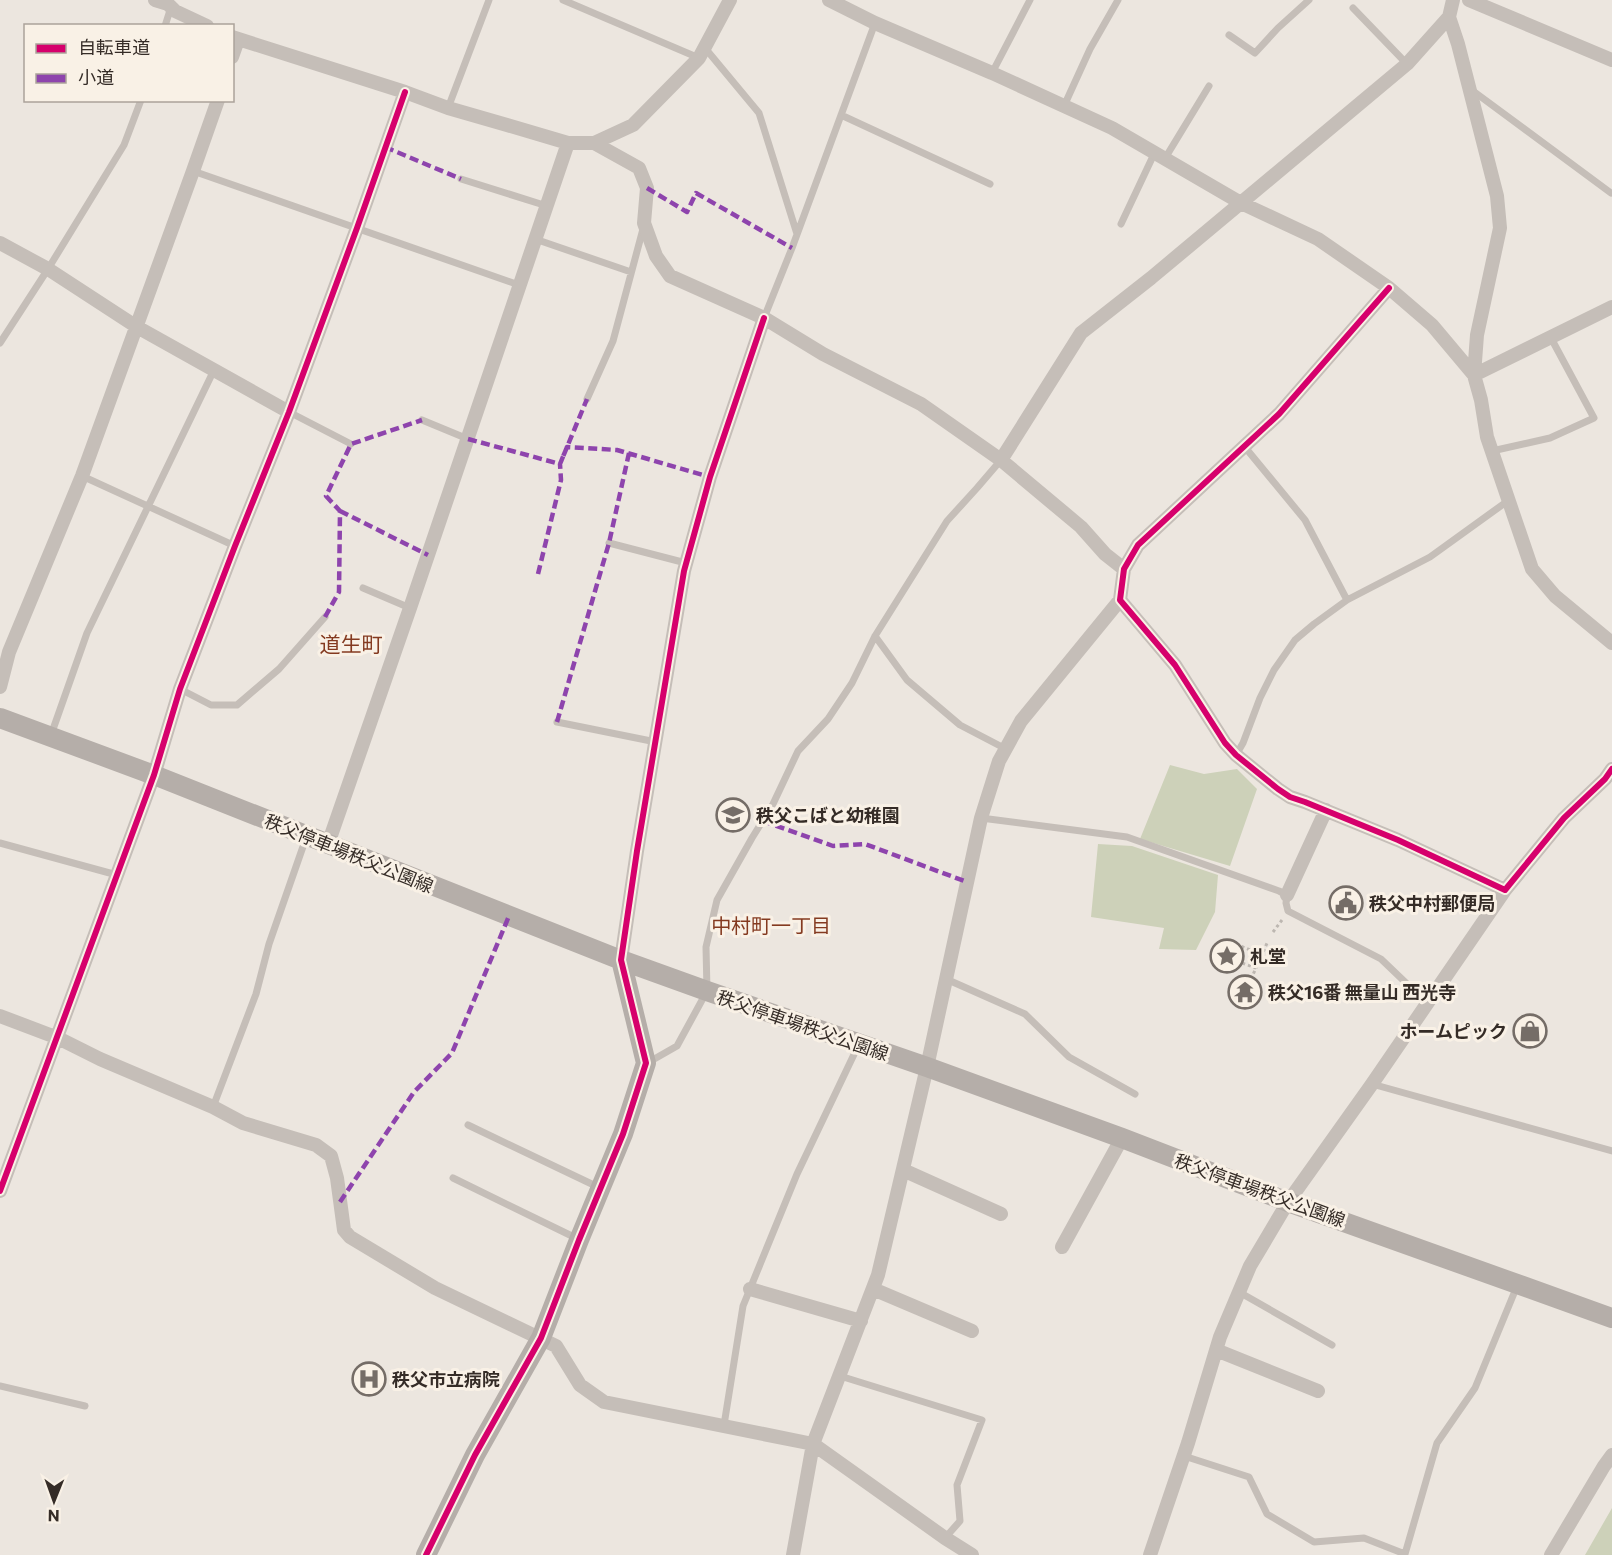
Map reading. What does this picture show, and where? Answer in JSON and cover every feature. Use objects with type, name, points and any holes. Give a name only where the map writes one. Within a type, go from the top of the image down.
[{"type":"main road","name":"秩父停車場秩父公園線","points":[[0,718],[154,775],[621,960],[707,992],[927,1067],[1122,1138],[1288,1202],[1612,1318]]},
{"type":"main road","points":[[426,1555],[476,1455],[542,1338],[623,1134],[646,1063],[621,960]]},
{"type":"street","points":[[236,39],[405,92],[448,108],[568,143],[594,143],[633,125],[702,53],[730,0]]},
{"type":"street","points":[[829,0],[875,23],[1112,128],[1240,203],[1318,239],[1389,288],[1432,325],[1474,375]]},
{"type":"street","points":[[1452,0],[1449,17],[1497,196],[1500,228],[1477,335],[1474,375],[1487,437],[1532,569],[1555,596],[1612,643]]},
{"type":"street","points":[[1469,0],[1612,60]]},
{"type":"street","points":[[166,3],[175,11],[203,24]]},
{"type":"street","points":[[1001,460],[1081,333],[1151,278],[1407,64],[1449,17]]},
{"type":"street","points":[[0,1191],[154,775],[180,689],[289,412],[405,92]]},
{"type":"street","points":[[0,687],[5,648],[82,476],[217,102]]},
{"type":"street","points":[[328,844],[568,143]]},
{"type":"street","points":[[594,143],[639,168],[647,188],[645,223],[656,256],[670,276],[764,318],[822,354],[921,404],[1001,460],[1082,527],[1105,554],[1124,569]]},
{"type":"street","points":[[0,243],[48,269],[137,327],[289,412]]},
{"type":"street","points":[[793,1555],[813,1444],[878,1275],[927,1067],[981,818],[999,761],[1022,721],[1120,600],[1124,569],[1138,545],[1279,414],[1389,288]]},
{"type":"street","points":[[1474,375],[1612,307]]},
{"type":"street","points":[[621,960],[686,563],[710,477],[764,318]]},
{"type":"street","points":[[1120,600],[1175,665],[1224,743],[1278,789],[1290,797],[1398,840],[1505,890]]},
{"type":"street","points":[[1150,1555],[1184,1456],[1216,1350],[1250,1266],[1288,1202],[1505,890],[1564,818],[1605,779],[1612,769]]},
{"type":"street","points":[[1287,895],[1326,810]]},
{"type":"street","points":[[0,1016],[58,1038],[100,1059],[213,1107],[243,1123],[316,1145],[331,1156],[337,1178],[344,1230],[350,1237],[435,1288],[556,1346],[580,1385],[604,1402],[813,1444],[972,1555]]},
{"type":"street","points":[[1062,1247],[1122,1138]]},
{"type":"street","points":[[903,1170],[1001,1214]]},
{"type":"street","points":[[750,1289],[861,1321]]},
{"type":"street","points":[[873,1289],[972,1331]]},
{"type":"street","points":[[1216,1350],[1318,1391]]},
{"type":"street","points":[[1551,1555],[1612,1455]]},
{"type":"lane","points":[[448,108],[489,0]]},
{"type":"lane","points":[[563,0],[702,53],[759,113],[797,234]]},
{"type":"lane","points":[[992,73],[1030,0]]},
{"type":"lane","points":[[1064,106],[1090,49],[1118,0]]},
{"type":"lane","points":[[1229,35],[1255,53],[1309,0]]},
{"type":"lane","points":[[165,24],[166,3]]},
{"type":"lane","points":[[1353,8],[1407,64]]},
{"type":"lane","points":[[764,318],[875,23]]},
{"type":"lane","points":[[1121,224],[1159,157],[1209,86]]},
{"type":"lane","points":[[1469,88],[1611,193]]},
{"type":"lane","points":[[0,343],[124,145],[140,102]]},
{"type":"lane","points":[[841,115],[990,184]]},
{"type":"lane","points":[[194,171],[520,285]]},
{"type":"lane","points":[[461,179],[547,206]]},
{"type":"lane","points":[[587,399],[613,341],[645,223]]},
{"type":"lane","points":[[535,239],[631,272]]},
{"type":"lane","points":[[1492,451],[1550,438],[1594,418],[1551,338]]},
{"type":"lane","points":[[50,737],[87,633],[214,370]]},
{"type":"lane","points":[[289,412],[351,444]]},
{"type":"lane","points":[[422,420],[468,439]]},
{"type":"lane","points":[[1244,446],[1305,520],[1347,600]]},
{"type":"lane","points":[[646,1063],[677,1046],[707,992],[706,947],[717,900],[773,804],[798,751],[828,719],[852,683],[875,636],[947,521],[1001,460]]},
{"type":"lane","points":[[82,476],[235,546]]},
{"type":"lane","points":[[1236,755],[1274,670],[1295,640],[1347,600],[1430,556],[1509,500]]},
{"type":"lane","points":[[609,543],[686,563]]},
{"type":"lane","points":[[363,588],[410,608]]},
{"type":"lane","points":[[180,689],[211,705],[237,705],[279,669],[325,616]]},
{"type":"lane","points":[[875,636],[907,680],[960,726],[1006,749]]},
{"type":"lane","points":[[557,722],[656,742]]},
{"type":"lane","points":[[981,818],[1127,837],[1279,891],[1287,895],[1288,911],[1381,959],[1427,1003]]},
{"type":"lane","points":[[213,1107],[256,994],[269,944],[306,836]]},
{"type":"lane","points":[[0,843],[117,875]]},
{"type":"lane","points":[[946,979],[1025,1014],[1069,1057],[1135,1094]]},
{"type":"lane","points":[[724,1425],[743,1305],[797,1174],[858,1044]]},
{"type":"lane","points":[[1372,1084],[1612,1151]]},
{"type":"lane","points":[[468,1125],[600,1188]]},
{"type":"lane","points":[[453,1178],[579,1240]]},
{"type":"lane","points":[[1184,1456],[1249,1477],[1266,1514],[1314,1542],[1364,1538],[1405,1554],[1437,1443],[1475,1388],[1518,1284]]},
{"type":"lane","points":[[1239,1292],[1332,1345]]},
{"type":"lane","points":[[840,1376],[982,1420],[957,1485],[960,1521],[945,1538]]},
{"type":"lane","points":[[0,1386],[86,1406]]},
{"type":"path","points":[[1251,979],[1269,941]]},
{"type":"path","points":[[1260,943],[1266,946]]},
{"type":"path","points":[[1236,944],[1262,955]]},
{"type":"path","points":[[1231,959],[1256,968]]},
{"type":"green space","points":[[1170,765],[1204,774],[1237,769],[1257,789],[1230,866],[1140,839]]},
{"type":"green space","points":[[1098,844],[1132,846],[1218,875],[1215,912],[1196,950],[1159,949],[1164,928],[1091,917]]},
{"type":"green space","points":[[1612,1508],[1612,1555],[1585,1555]]},
{"type":"marked path","points":[[385,147],[461,179]]},
{"type":"marked path","points":[[647,188],[687,212],[696,193],[792,248]]},
{"type":"marked path","points":[[538,574],[561,480],[560,464],[587,399]]},
{"type":"marked path","points":[[325,617],[339,592],[340,511],[326,496],[351,444],[422,420]]},
{"type":"marked path","points":[[468,439],[560,464],[567,447],[617,450],[710,477]]},
{"type":"marked path","points":[[557,722],[609,543],[629,453]]},
{"type":"marked path","points":[[340,511],[428,555]]},
{"type":"marked path","points":[[763,821],[833,846],[865,844],[967,882]]},
{"type":"marked path","points":[[340,1202],[414,1092],[452,1053],[509,916]]},
{"type":"cycle path","points":[[0,1191],[154,775],[180,689],[289,412],[405,92]]},
{"type":"cycle path","points":[[1389,288],[1279,414],[1138,545],[1124,569],[1120,600],[1175,665],[1225,743],[1236,755],[1278,789],[1290,797],[1398,840],[1505,890],[1564,818],[1605,779],[1612,769]]},
{"type":"cycle path","points":[[426,1555],[475,1455],[541,1338],[623,1134],[646,1063],[621,960],[637,851],[684,571],[710,477],[764,318]]},
{"type":"place","name":"秩父こばと幼稚園","points":[[733,815]]},
{"type":"place","name":"秩父中村郵便局","points":[[1346,903]]},
{"type":"place","name":"札堂","points":[[1227,956]]},
{"type":"place","name":"秩父16番 無量山 西光寺","points":[[1245,992]]},
{"type":"place","name":"ホームピック","points":[[1530,1031]]},
{"type":"place","name":"秩父市立病院","points":[[369,1379]]},
{"type":"district","name":"道生町","points":[[351,643]]},
{"type":"district","name":"中村町一丁目","points":[[771,925]]}]
